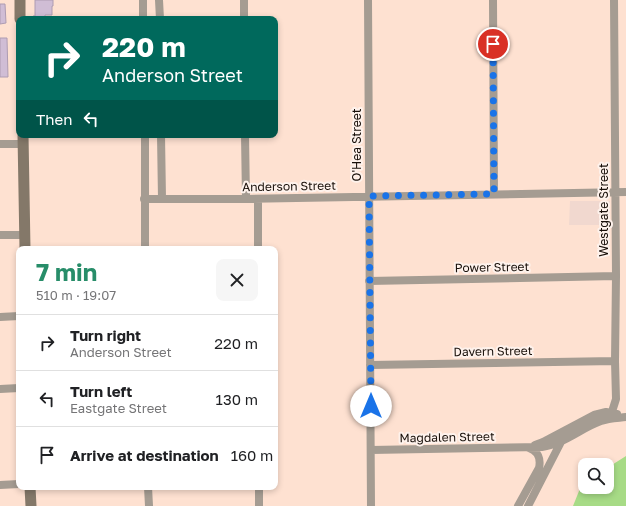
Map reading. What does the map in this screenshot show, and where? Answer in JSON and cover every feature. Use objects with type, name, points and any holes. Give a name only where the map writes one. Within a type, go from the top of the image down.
[{"type":"main road","points":[[20,0],[20,16]]},
{"type":"main road","points":[[23,140],[25,246]]},
{"type":"main road","points":[[30,490],[30,506]]},
{"type":"street","points":[[143,0],[143,16]]},
{"type":"street","points":[[159,0],[160,16]]},
{"type":"street","points":[[244,0],[244,16]]},
{"type":"street","name":"O'Hea Street","points":[[368,0],[371,506]]},
{"type":"street","points":[[493,0],[494,194]]},
{"type":"street","name":"Westgate Street","points":[[611,416],[616,399],[614,0]]},
{"type":"street","points":[[145,138],[145,246]]},
{"type":"street","points":[[161,138],[162,199]]},
{"type":"street","points":[[245,138],[246,199]]},
{"type":"street","points":[[0,144],[23,140]]},
{"type":"street","name":"Anderson Street","points":[[144,199],[246,199],[626,192]]},
{"type":"street","points":[[258,198],[258,246]]},
{"type":"street","points":[[0,235],[25,235]]},
{"type":"street","name":"Power Street","points":[[370,281],[616,276]]},
{"type":"street","points":[[0,317],[16,316]]},
{"type":"street","name":"Davern Street","points":[[370,366],[615,361]]},
{"type":"street","points":[[0,389],[16,388]]},
{"type":"street","name":"Magdalen Street","points":[[524,447],[543,442],[594,415],[604,412],[611,416]]},
{"type":"street","name":"Magdalen Street","points":[[371,450],[537,448],[562,440],[611,416],[626,417]]},
{"type":"street","points":[[528,506],[562,440]]},
{"type":"street","points":[[518,506],[540,464],[536,452],[532,449],[524,447]]},
{"type":"street","points":[[0,485],[16,484]]},
{"type":"street","points":[[148,490],[149,506]]},
{"type":"street","points":[[259,490],[259,506]]},
{"type":"shaded area","points":[[570,201],[610,201],[610,225],[569,225]]},
{"type":"green space","points":[[626,456],[626,506],[573,506],[578,494],[614,494],[614,464]]},
{"type":"building","points":[[35,0],[53,0],[52,15],[35,16]]},
{"type":"building","points":[[0,4],[5,4],[6,23],[0,24]]},
{"type":"building","points":[[0,38],[7,38],[8,77],[0,77]]},
{"type":"route","points":[[371,406],[369,196],[494,194],[493,44]]}]
